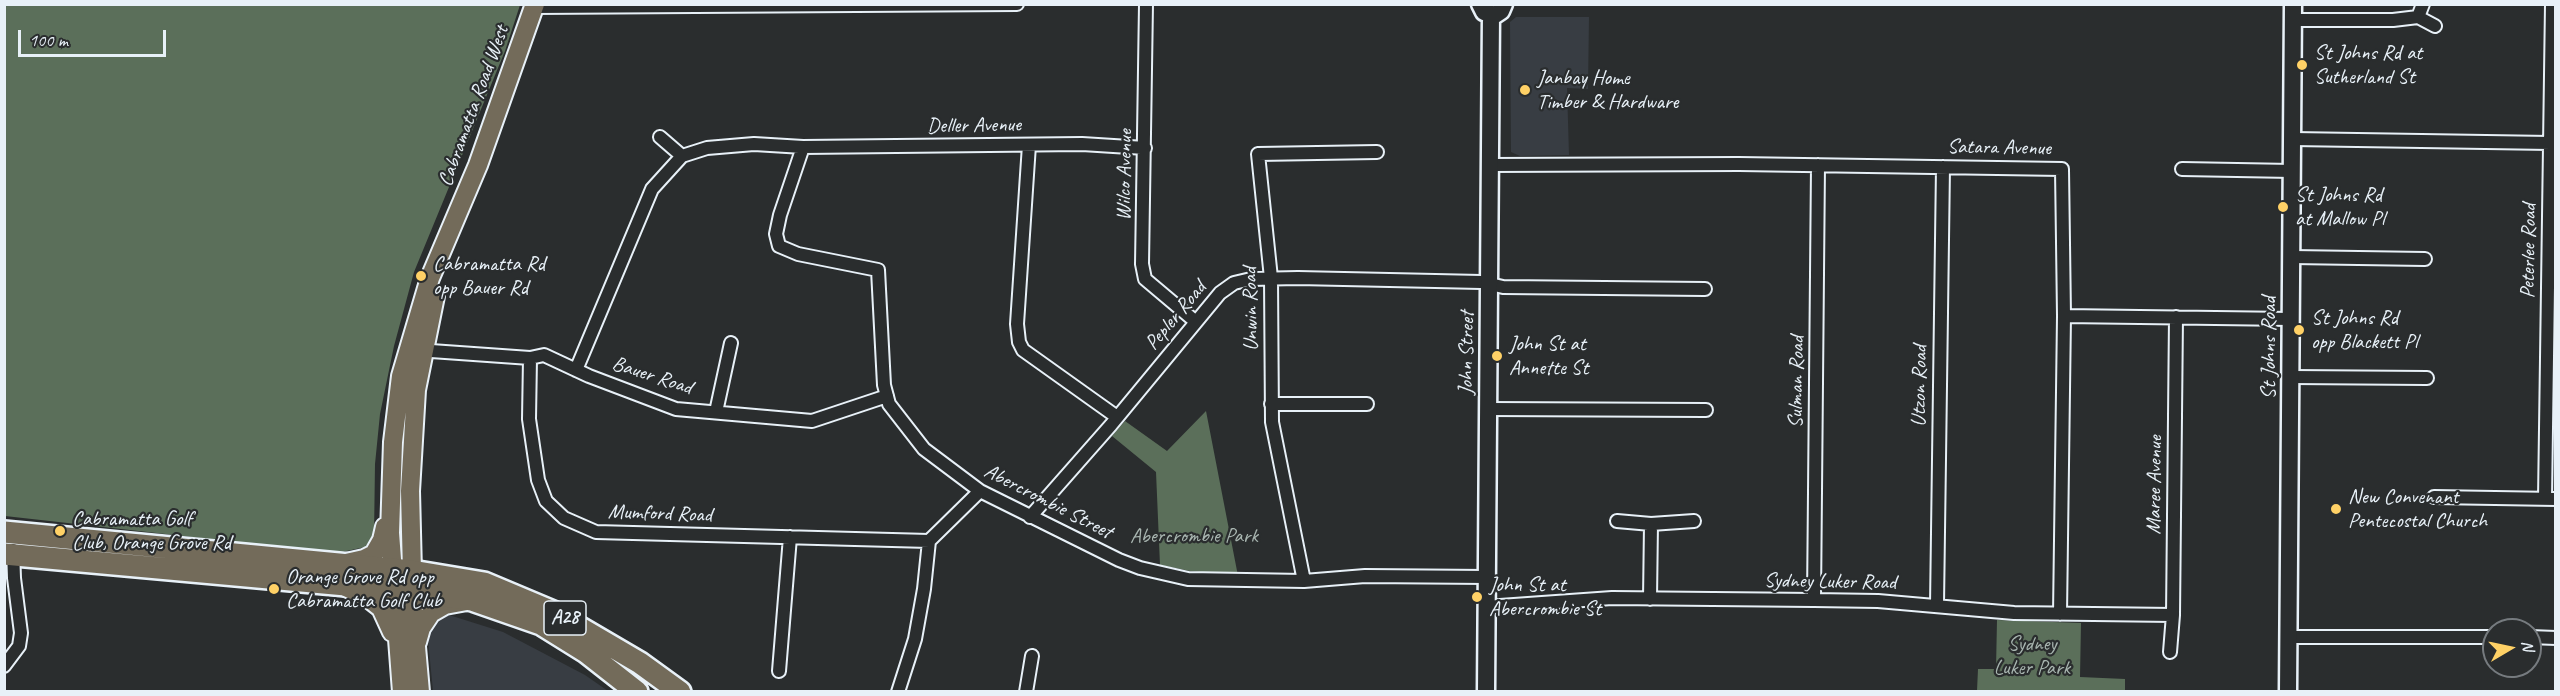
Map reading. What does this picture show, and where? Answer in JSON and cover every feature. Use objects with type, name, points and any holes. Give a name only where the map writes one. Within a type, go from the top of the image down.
[{"type":"highway","name":"A28","points":[[9,533],[333,565],[402,580],[472,600],[541,624],[586,652],[637,692]]},
{"type":"highway","name":"A28","points":[[8,555],[344,586],[402,580],[484,583],[553,612],[640,663],[680,692]]},
{"type":"main road","name":"Cabramatta Road West","points":[[420,692],[390,508],[396,406],[455,222],[534,6]]},
{"type":"main road","name":"Cabramatta Road West","points":[[402,692],[398,645],[416,390],[415,350]]},
{"type":"main road","points":[[333,565],[358,561],[374,554],[382,540],[390,508]]},
{"type":"main road","points":[[344,586],[367,597],[381,608],[398,645]]},
{"type":"main road","points":[[415,652],[421,628],[431,613],[445,605],[472,600]]},
{"type":"street","points":[[534,6],[1017,4]]},
{"type":"street","name":"Wilco Avenue","points":[[1146,4],[1142,264],[1144,279],[1196,322]]},
{"type":"street","points":[[2418,18],[2422,4]]},
{"type":"street","name":"Peterlee Road","points":[[2550,499],[2552,4]]},
{"type":"street","name":"John Street","points":[[1486,692],[1492,8]]},
{"type":"street","points":[[2294,12],[2392,20],[2418,18],[2435,26]]},
{"type":"street","name":"St Johns Road","points":[[2288,692],[2294,12]]},
{"type":"street","points":[[576,370],[652,189],[682,156],[660,137]]},
{"type":"street","points":[[2292,139],[2550,143]]},
{"type":"street","name":"Deller Avenue","points":[[682,156],[707,148],[754,144],[803,147],[1082,144],[1145,148]]},
{"type":"street","points":[[1029,145],[1017,324],[1020,342],[1023,350],[1117,417]]},
{"type":"street","name":"Abercrombie Street","points":[[803,147],[780,215],[776,234],[780,246],[798,254],[878,270],[886,396],[889,404],[924,449],[980,491],[1119,560],[1163,574],[1211,581],[1304,581],[1365,576],[1487,577]]},
{"type":"street","name":"Unwin Road","points":[[1304,581],[1276,444],[1271,404],[1271,278],[1258,154],[1377,152]]},
{"type":"street","name":"Satara Avenue","points":[[1490,165],[1818,165],[2062,169],[2064,316],[2060,614]]},
{"type":"street","name":"Sulman Road","points":[[1814,600],[1818,165]]},
{"type":"street","name":"Utzon Road","points":[[1937,605],[1943,166]]},
{"type":"street","points":[[2182,169],[2292,171]]},
{"type":"street","points":[[2292,257],[2425,259]]},
{"type":"street","name":"Pepler Road","points":[[1030,517],[1220,293],[1234,283],[1271,278],[1481,282],[1503,287],[1705,289]]},
{"type":"street","points":[[2064,316],[2292,319]]},
{"type":"street","name":"Maree Avenue","points":[[2170,652],[2173,615],[2176,317]]},
{"type":"street","points":[[716,412],[731,343]]},
{"type":"street","name":"Bauer Road","points":[[415,350],[530,358],[544,355],[576,370],[676,408],[716,412],[812,421],[886,396]]},
{"type":"street","name":"Mumford Road","points":[[530,358],[529,419],[538,480],[546,501],[564,518],[596,532],[928,542]]},
{"type":"street","points":[[2291,377],[2427,378]]},
{"type":"street","points":[[1271,404],[1367,404]]},
{"type":"street","points":[[1488,409],[1706,410]]},
{"type":"street","points":[[898,692],[915,639],[924,589],[928,542],[980,491]]},
{"type":"street","points":[[2434,497],[2550,499]]},
{"type":"street","points":[[1617,521],[1651,524],[1694,521]]},
{"type":"street","points":[[1650,599],[1651,524]]},
{"type":"street","points":[[4,666],[19,646],[21,633],[8,555],[9,533]]},
{"type":"street","points":[[779,671],[790,537]]},
{"type":"street","name":"Sydney Luker Road","points":[[1486,608],[1568,600],[1814,600],[1937,605],[2014,613],[2173,615]]},
{"type":"street","points":[[2289,637],[2482,637]]},
{"type":"street","points":[[1026,692],[1032,656]]},
{"type":"shaded area","points":[[1516,17],[1589,17],[1588,89],[1567,88],[1569,155],[1520,156],[1511,152],[1510,22]]},
{"type":"shaded area","points":[[449,615],[503,632],[585,675],[608,691],[433,691],[428,640],[434,623]]},
{"type":"green space","points":[[5,5],[520,5],[505,51],[414,272],[394,346],[380,414],[375,464],[374,536],[365,547],[342,552],[308,550],[5,516]]},
{"type":"green space","name":"Abercrombie Park","points":[[1206,411],[1238,576],[1160,565],[1156,472],[1112,436],[1125,421],[1167,451]]},
{"type":"green space","name":"Sydney Luker Park","points":[[1997,620],[2081,623],[2080,677],[2125,679],[2125,691],[1977,691],[1978,669],[1996,669]]},
{"type":"place","name":"St Johns Rd at Sutherland St","points":[[2302,65]]},
{"type":"place","name":"Janbay Home Timber & Hardware","points":[[1525,90]]},
{"type":"place","name":"St Johns Rd at Mallow Pl","points":[[2283,207]]},
{"type":"place","name":"Cabramatta Rd opp Bauer Rd","points":[[421,276]]},
{"type":"place","name":"St Johns Rd opp Blackett Pl","points":[[2299,330]]},
{"type":"place","name":"John St at Annette St","points":[[1497,356]]},
{"type":"place","name":"New Convenant Pentecostal Church","points":[[2336,509]]},
{"type":"place","name":"Cabramatta Golf Club, Orange Grove Rd","points":[[60,531]]},
{"type":"place","name":"Orange Grove Rd opp Cabramatta Golf Club","points":[[274,589]]},
{"type":"place","name":"John St at Abercrombie St","points":[[1477,597]]}]
